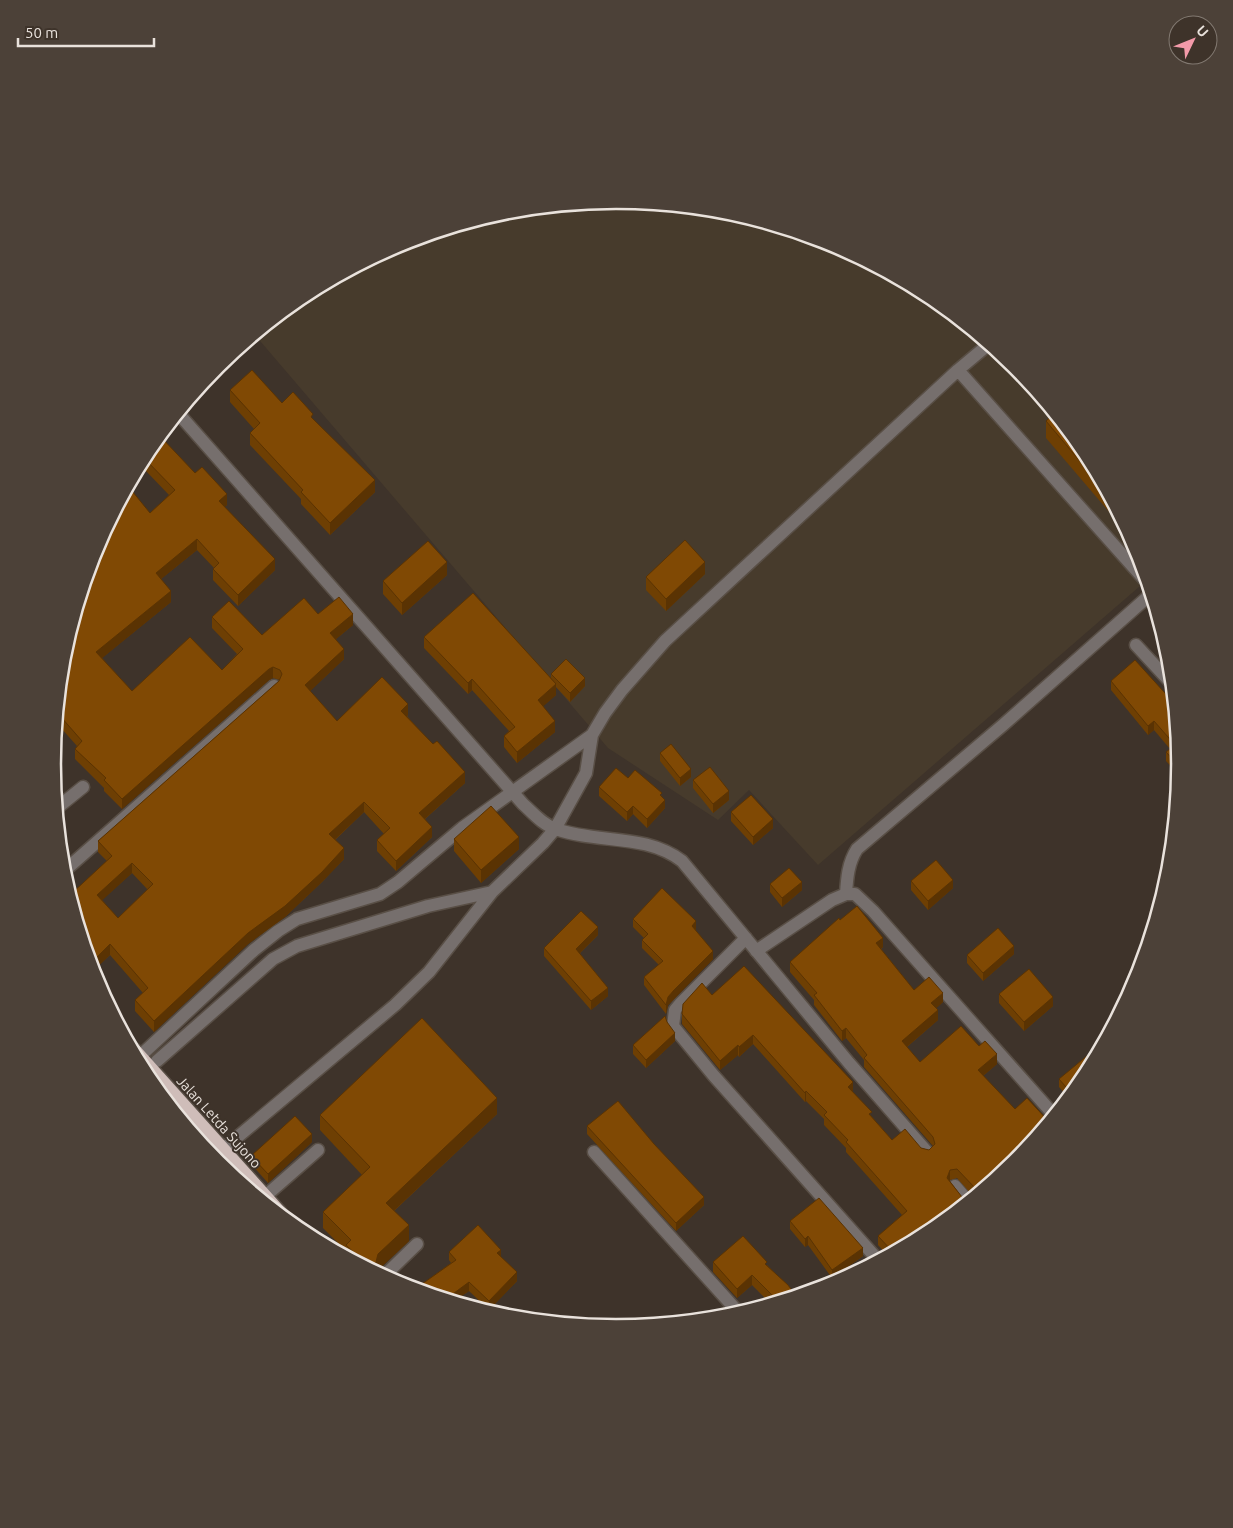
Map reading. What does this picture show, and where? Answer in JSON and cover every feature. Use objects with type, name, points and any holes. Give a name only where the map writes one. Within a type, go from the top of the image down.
[{"type":"street","points":[[141,1050],[278,931],[297,919],[380,894],[398,882],[462,828],[592,735],[622,690],[665,641],[958,370],[984,348]]},
{"type":"street","points":[[958,370],[1136,570]]},
{"type":"street","points":[[182,418],[534,815],[555,829],[587,836],[644,843],[673,854],[691,871],[848,1063],[927,1152]]},
{"type":"street","points":[[846,894],[848,870],[857,848],[1003,725],[1146,599]]},
{"type":"street","points":[[1136,645],[1164,676]]},
{"type":"street","points":[[71,865],[274,686]]},
{"type":"street","points":[[214,1147],[395,1005],[429,972],[492,892],[555,829],[586,773],[592,735]]},
{"type":"street","points":[[62,804],[83,787]]},
{"type":"street","points":[[157,1061],[273,958],[297,946],[428,906],[492,892]]},
{"type":"street","points":[[756,951],[832,900],[846,894],[854,894],[874,911],[1050,1110]]},
{"type":"street","points":[[746,938],[675,1010],[673,1026],[714,1076],[874,1256]]},
{"type":"street","points":[[266,1195],[318,1150]]},
{"type":"street","points":[[594,1152],[733,1307]]},
{"type":"street","points":[[955,1186],[964,1197]]},
{"type":"street","points":[[390,1270],[417,1244]]},
{"type":"shaded area","points":[[580,210],[653,210],[725,219],[795,238],[862,266],[925,302],[955,323],[1009,371],[1057,426],[1097,486],[1114,518],[1142,585],[818,865],[749,790],[718,820],[608,748],[259,339],[278,323],[339,283],[404,251],[438,238],[508,219]]},
{"type":"building","points":[[252,370],[282,403],[293,392],[313,414],[311,417],[375,480],[330,523],[301,492],[303,490],[250,433],[260,423],[230,390]]},
{"type":"building","points":[[1050,417],[1086,468],[1046,421]]},
{"type":"building","points":[[165,441],[195,473],[202,467],[227,494],[219,501],[275,559],[238,595],[213,569],[219,563],[197,539],[156,573],[171,591],[96,652],[132,691],[190,637],[222,670],[243,649],[212,617],[229,601],[262,635],[304,598],[318,614],[339,597],[353,614],[330,633],[344,649],[305,685],[337,721],[382,677],[408,704],[401,711],[433,744],[437,741],[465,772],[419,813],[432,827],[396,861],[377,840],[390,828],[364,802],[329,834],[344,848],[322,872],[285,906],[248,933],[154,1021],[135,1000],[148,988],[110,944],[97,957],[80,908],[76,890],[112,856],[98,841],[279,681],[282,674],[280,670],[273,667],[269,669],[122,799],[104,780],[106,778],[75,749],[82,741],[63,719],[66,692],[80,620],[104,552],[133,492],[150,513],[175,490],[150,464]],"holes":[[[132,863],[153,884],[118,918],[97,895]]]},
{"type":"building","points":[[685,540],[705,562],[666,599],[646,577]]},
{"type":"building","points":[[428,541],[447,562],[402,603],[383,581]]},
{"type":"building","points":[[473,593],[556,684],[538,700],[555,721],[517,752],[504,736],[515,727],[472,679],[468,683],[424,637]]},
{"type":"building","points":[[566,659],[585,678],[570,693],[551,674]]},
{"type":"building","points":[[1135,660],[1167,696],[1171,741],[1154,721],[1148,726],[1111,681]]},
{"type":"building","points":[[671,744],[691,769],[680,778],[660,753]]},
{"type":"building","points":[[1172,748],[1172,758],[1166,752]]},
{"type":"building","points":[[710,767],[729,791],[713,804],[693,780]]},
{"type":"building","points":[[616,768],[628,778],[635,770],[662,793],[660,795],[665,800],[647,819],[633,806],[627,812],[599,787]]},
{"type":"building","points":[[751,795],[773,819],[753,837],[731,812]]},
{"type":"building","points":[[491,806],[519,837],[481,870],[454,839]]},
{"type":"building","points":[[936,860],[953,880],[928,901],[911,881]]},
{"type":"building","points":[[789,868],[802,882],[782,898],[770,884]]},
{"type":"building","points":[[662,888],[696,921],[692,926],[713,951],[674,990],[668,997],[666,1005],[644,977],[663,961],[642,940],[648,934],[633,919]]},
{"type":"building","points":[[857,906],[883,938],[876,943],[914,990],[929,977],[943,993],[931,1003],[938,1010],[902,1041],[920,1062],[961,1026],[979,1046],[985,1041],[997,1054],[978,1070],[1015,1109],[1027,1098],[1045,1117],[1009,1157],[975,1188],[957,1169],[950,1170],[947,1178],[964,1197],[925,1226],[889,1248],[878,1236],[907,1211],[846,1142],[848,1140],[824,1115],[827,1112],[806,1091],[805,1093],[753,1035],[720,1061],[682,1014],[683,1004],[702,983],[712,995],[744,966],[853,1082],[848,1087],[872,1112],[869,1114],[892,1140],[905,1129],[921,1148],[929,1150],[935,1144],[933,1137],[864,1058],[867,1055],[846,1028],[842,1031],[814,995],[817,993],[790,962],[839,918],[840,920]]},
{"type":"building","points":[[581,911],[598,927],[576,949],[608,988],[591,1001],[544,948]]},
{"type":"building","points":[[998,928],[1014,946],[983,973],[967,955]]},
{"type":"building","points":[[1029,969],[1053,997],[1024,1022],[999,994]]},
{"type":"building","points":[[665,1016],[675,1033],[646,1060],[633,1045]]},
{"type":"building","points":[[422,1018],[497,1098],[386,1203],[409,1225],[378,1254],[374,1264],[355,1253],[346,1245],[351,1240],[323,1212],[370,1167],[320,1115]]},
{"type":"building","points":[[1090,1054],[1067,1088],[1059,1079]]},
{"type":"building","points":[[618,1101],[654,1144],[704,1197],[676,1223],[587,1126]]},
{"type":"building","points":[[295,1116],[312,1134],[268,1174],[251,1156]]},
{"type":"building","points":[[819,1198],[863,1248],[832,1270],[808,1236],[805,1239],[790,1221]]},
{"type":"building","points":[[478,1225],[501,1250],[497,1253],[517,1272],[489,1301],[469,1282],[453,1294],[422,1284],[456,1260],[449,1252]]},
{"type":"building","points":[[743,1236],[767,1262],[765,1264],[792,1291],[773,1296],[752,1275],[737,1289],[713,1262]]}]
